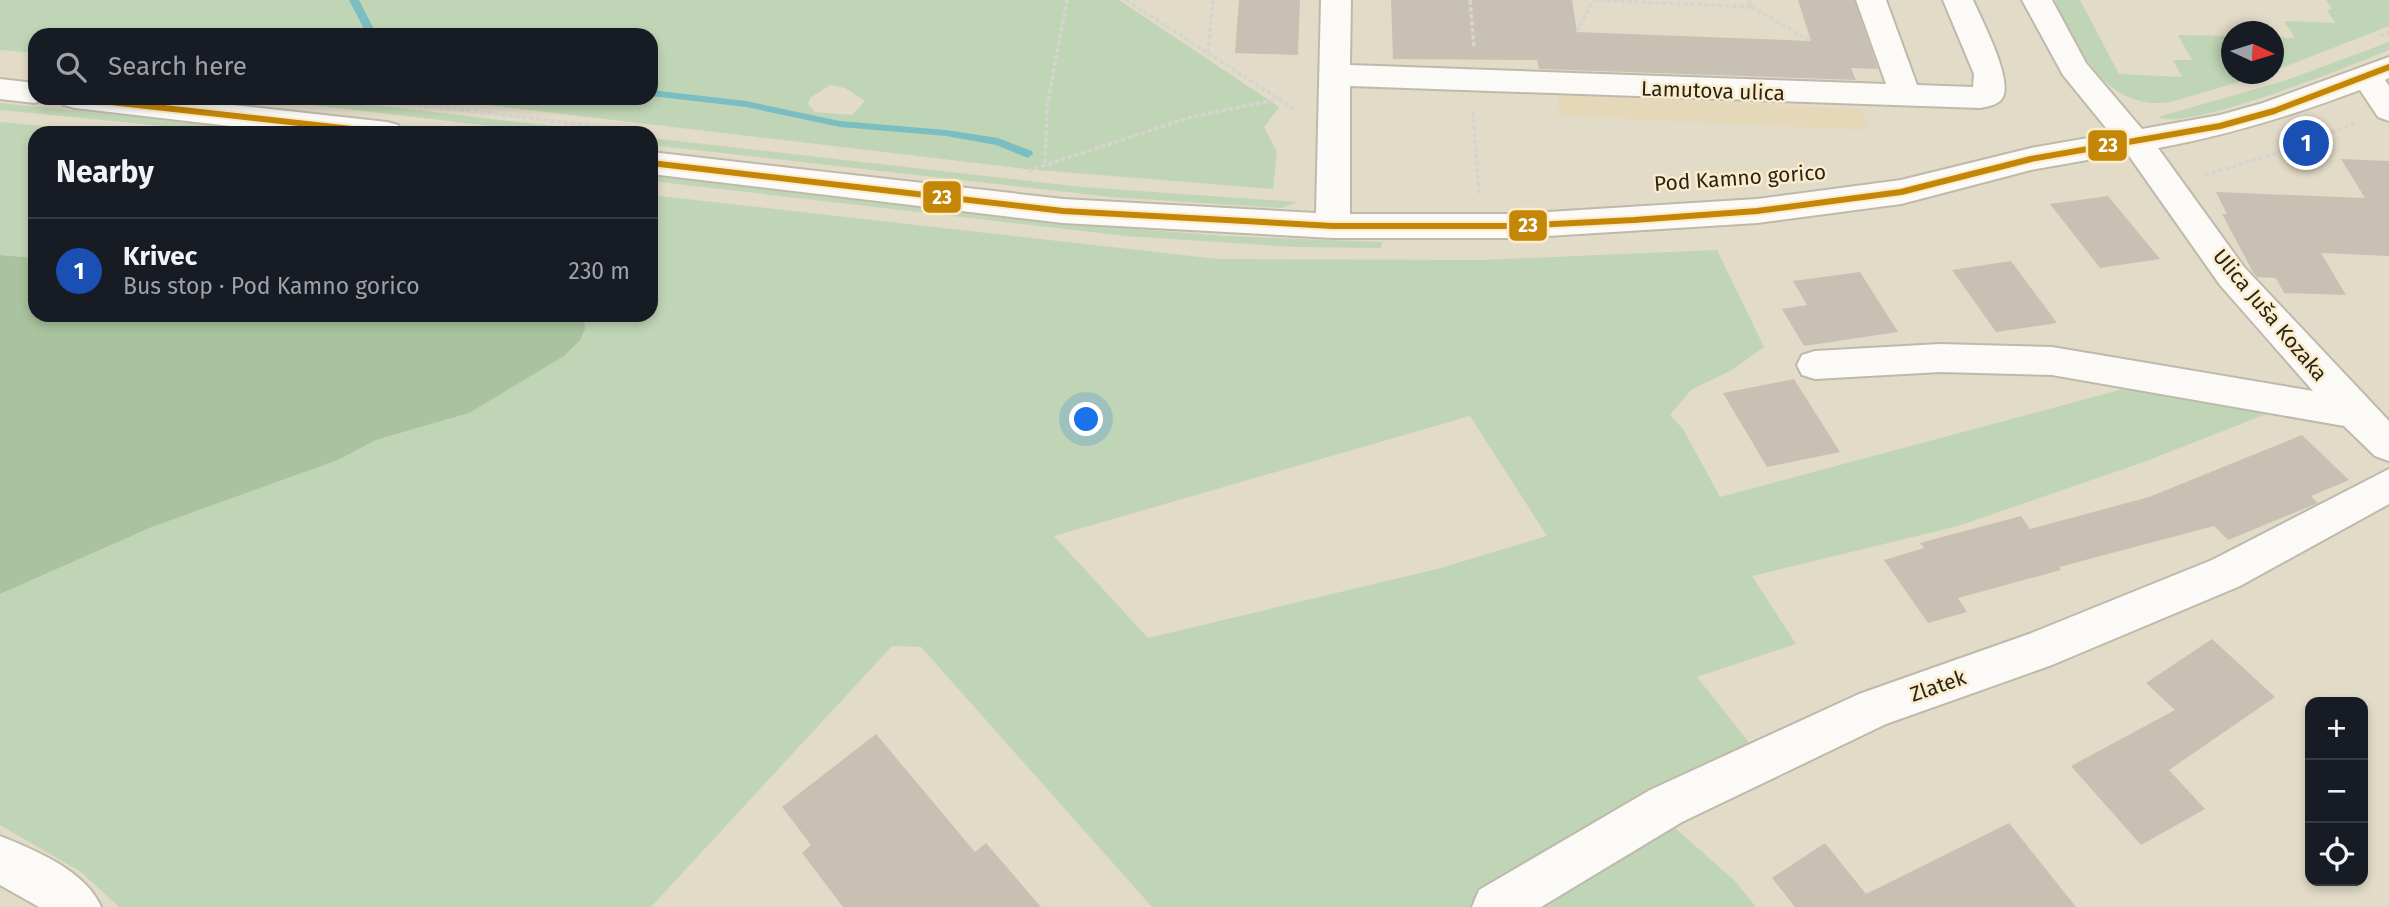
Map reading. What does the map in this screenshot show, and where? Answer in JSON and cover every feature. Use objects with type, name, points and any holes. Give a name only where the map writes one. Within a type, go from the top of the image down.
[{"type":"street","points":[[1333,226],[1336,0]]},
{"type":"street","points":[[1871,0],[1906,97]]},
{"type":"street","name":"Lamutova ulica","points":[[1335,75],[1477,83],[1966,99],[1989,93],[1989,74],[1958,0]]},
{"type":"street","name":"Ulica Juša Kozaka","points":[[2037,0],[2074,68],[2149,158],[2232,275],[2354,413],[2389,445]]},
{"type":"street","points":[[2378,71],[2389,110]]},
{"type":"street","name":"Pod Kamno gorico","points":[[658,164],[1063,211],[1333,226],[1514,226],[1757,211],[1901,192],[2031,159],[2220,126],[2274,111],[2378,71]]},
{"type":"street","points":[[0,89],[28,92]]},
{"type":"street","points":[[137,105],[325,126]]},
{"type":"street","points":[[1815,365],[1940,358],[2052,361],[2354,413]]},
{"type":"street","name":"Zlatek","points":[[1496,907],[1666,806],[1874,708],[2037,651],[2226,573],[2389,485]]},
{"type":"street","points":[[0,859],[59,892],[77,907]]},
{"type":"path","points":[[1045,163],[1047,107],[1067,0]]},
{"type":"path","points":[[1126,0],[1334,135]]},
{"type":"path","points":[[1208,53],[1213,0]]},
{"type":"path","points":[[1470,0],[1477,83],[1472,96],[1479,194]]},
{"type":"path","points":[[1577,33],[1593,0],[1751,7],[1811,41]]},
{"type":"path","points":[[1749,0],[1751,7]]},
{"type":"path","points":[[1021,174],[1045,163],[1191,117],[1279,99]]},
{"type":"path","points":[[2197,176],[2297,147],[2357,122]]},
{"type":"path","points":[[1466,195],[1493,193]]},
{"type":"shaded area","points":[[1557,95],[1862,109],[1869,130],[1560,116]]},
{"type":"green space","points":[[0,0],[1119,0],[1279,107],[1264,127],[1277,152],[1273,189],[1026,169],[488,105],[658,105],[658,28],[28,28],[28,52],[0,50]],"holes":[[[830,85],[845,88],[865,101],[852,115],[815,112],[808,104],[810,98]]]},
{"type":"green space","points":[[2055,0],[2080,0],[2119,74],[2182,77],[2173,60],[2192,60],[2178,35],[2221,36],[2221,84],[2232,84],[2171,102],[2149,103],[2129,97],[2112,87],[2098,74],[2074,38]]},
{"type":"green space","points":[[2326,0],[2389,0],[2389,26],[2284,67],[2284,37],[2295,38],[2284,21],[2335,23],[2327,10],[2332,9]]},
{"type":"green space","points":[[2389,42],[2389,50],[2271,95],[2202,115],[2175,119],[2158,117],[2273,84],[2284,84],[2287,80]]},
{"type":"green space","points":[[0,103],[228,126],[163,126],[0,110]]},
{"type":"green space","points":[[312,105],[372,105],[553,126],[491,126]]},
{"type":"green space","points":[[0,122],[44,126],[28,126],[28,257],[0,255]]},
{"type":"green space","points":[[658,139],[1082,187],[1298,202],[1281,208],[1111,197],[658,146]]},
{"type":"green space","points":[[658,175],[1100,226],[1227,236],[1382,242],[1381,248],[1295,247],[1125,236],[658,182]]},
{"type":"green space","points":[[658,196],[1218,259],[1481,260],[1717,250],[1764,347],[1732,370],[1691,390],[1670,415],[1683,429],[1720,497],[2146,383],[2284,407],[2144,462],[1958,526],[1752,576],[1796,644],[1697,677],[1751,745],[1590,829],[1470,907],[1152,907],[921,647],[892,646],[651,907],[119,907],[81,872],[0,825],[0,594],[152,527],[338,460],[376,440],[469,413],[585,329],[584,322],[658,322]],"holes":[[[1470,416],[1547,536],[1441,568],[1148,638],[1054,536]]]},
{"type":"green space","points":[[0,255],[28,257],[28,322],[584,322],[585,329],[580,340],[564,356],[469,413],[376,440],[338,460],[152,527],[0,594]]},
{"type":"green space","points":[[1666,820],[1734,880],[1756,907],[1516,907]]},
{"type":"building","points":[[1239,0],[1300,0],[1298,55],[1235,53]]},
{"type":"building","points":[[1391,0],[1572,0],[1577,32],[1811,41],[1798,0],[1854,0],[1878,69],[1851,68],[1856,80],[1539,69],[1537,60],[1393,59]]},
{"type":"building","points":[[2341,159],[2389,161],[2389,256],[2321,253],[2346,295],[2284,293],[2276,278],[2257,277],[2253,272],[2222,214],[2227,214],[2216,192],[2365,198]]},
{"type":"building","points":[[2108,196],[2160,259],[2100,268],[2050,204]]},
{"type":"building","points":[[2011,261],[2057,323],[1996,332],[1952,270]]},
{"type":"building","points":[[1860,272],[1898,332],[1804,346],[1782,309],[1807,305],[1793,281]]},
{"type":"building","points":[[1794,379],[1840,452],[1767,467],[1723,393]]},
{"type":"building","points":[[2302,435],[2349,480],[2311,496],[2318,503],[2228,540],[2214,526],[2059,567],[2061,570],[1958,598],[1967,612],[1928,623],[1884,560],[1924,548],[1920,543],[2021,516],[2030,529],[2149,497]]},
{"type":"building","points":[[2212,639],[2275,697],[2169,770],[2205,809],[2141,845],[2071,766],[2175,710],[2146,683]]},
{"type":"building","points":[[876,734],[975,852],[986,843],[1041,907],[843,907],[802,853],[811,845],[782,807]]},
{"type":"building","points":[[2009,823],[2076,907],[1795,907],[1772,878],[1825,843],[1866,894]]},
{"type":"waterway","points":[[354,0],[368,28]]},
{"type":"waterway","points":[[658,94],[746,104],[840,124],[946,133],[998,142],[1028,154]]},
{"type":"transit line","name":"23","points":[[658,164],[1063,211],[1333,226],[1514,226],[1634,220],[1757,211],[1901,192],[2031,159],[2220,126],[2274,111],[2389,67]]},
{"type":"transit line","name":"23","points":[[137,105],[325,126]]},
{"type":"place","name":"Krivec","points":[[2306,143]]}]
